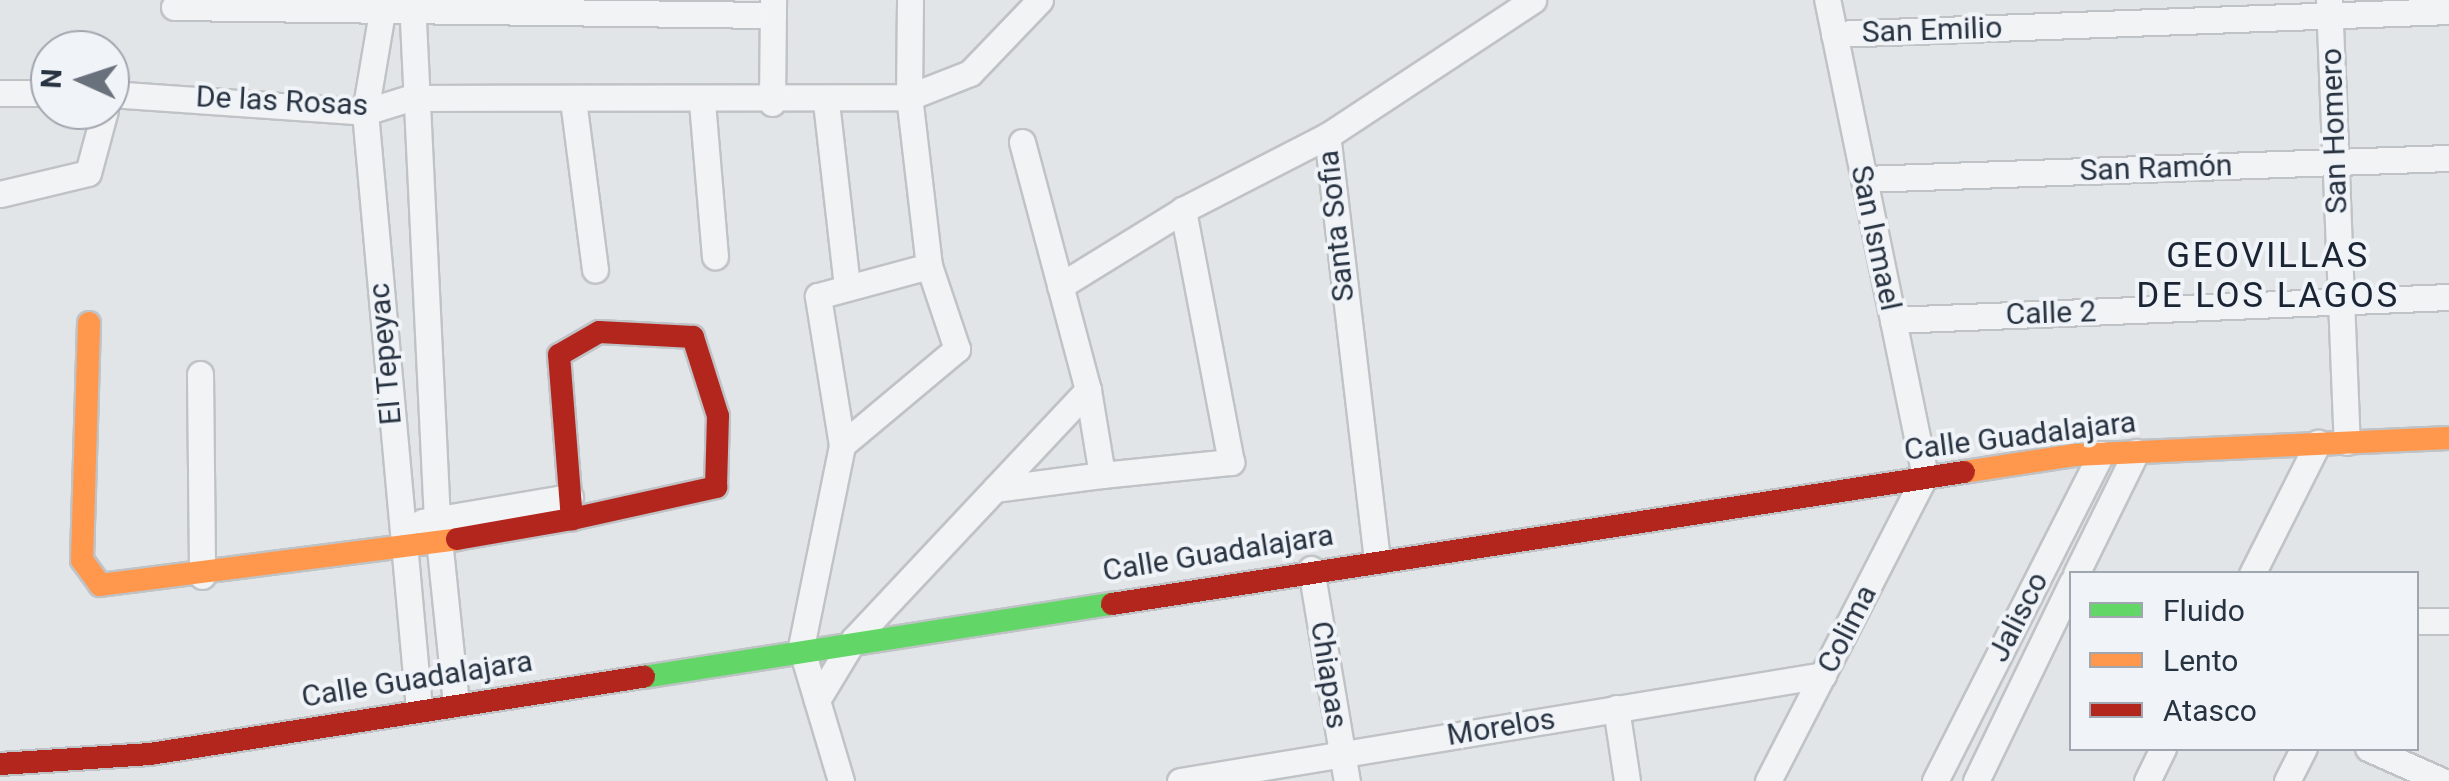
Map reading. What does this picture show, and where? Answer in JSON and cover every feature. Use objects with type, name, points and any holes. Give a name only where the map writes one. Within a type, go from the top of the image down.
[{"type":"street","points":[[842,445],[957,348],[929,266],[909,97],[910,0]]},
{"type":"street","name":"Santa Sofia","points":[[1376,560],[1326,136],[1533,0]]},
{"type":"street","name":"San Ismael","points":[[1827,0],[1925,476]]},
{"type":"street","name":"De las Rosas","points":[[130,95],[365,112],[410,98],[772,104],[909,97],[970,73],[1036,2]]},
{"type":"street","name":"El Tepeyac","points":[[384,5],[365,112],[394,539],[419,709]]},
{"type":"street","name":"El Tepeyac","points":[[412,5],[410,98],[438,531],[456,703]]},
{"type":"street","points":[[174,7],[773,7],[772,104]]},
{"type":"street","name":"San Emilio","points":[[1834,34],[2329,7],[2449,11]]},
{"type":"street","name":"San Homero","points":[[2329,7],[2346,442]]},
{"type":"street","points":[[0,93],[30,94]]},
{"type":"street","points":[[573,100],[595,270]]},
{"type":"street","points":[[702,102],[715,256]]},
{"type":"street","points":[[826,102],[847,286]]},
{"type":"street","points":[[0,194],[88,174],[100,130]]},
{"type":"street","points":[[1060,286],[1183,210],[1326,136]]},
{"type":"street","points":[[1022,142],[1088,390],[1102,475]]},
{"type":"street","name":"San Ramón","points":[[1864,179],[2449,158]]},
{"type":"street","points":[[994,489],[1231,462],[1183,210]]},
{"type":"street","points":[[841,781],[801,646],[842,445],[818,296],[929,266]]},
{"type":"street","name":"Calle 2","points":[[1893,320],[2449,298]]},
{"type":"street","points":[[89,323],[86,576],[100,585],[202,576],[571,508],[716,488],[718,416],[693,337],[599,332],[559,355],[571,508]]},
{"type":"street","points":[[200,374],[202,576]]},
{"type":"street","points":[[817,700],[854,639],[1088,390]]},
{"type":"street","name":"Calle Guadalajara","points":[[0,764],[150,754],[801,646],[1925,476],[2101,454],[2449,438]]},
{"type":"street","points":[[2254,571],[2318,443]]},
{"type":"street","name":"Jalisco","points":[[2077,571],[2136,452]]},
{"type":"street","name":"Jalisco","points":[[1934,781],[2101,454]]},
{"type":"street","name":"Colima","points":[[1768,781],[1925,476]]},
{"type":"street","name":"Chiapas","points":[[1312,570],[1346,781]]},
{"type":"street","name":"Jalisco","points":[[1976,781],[2069,588]]},
{"type":"street","points":[[2419,622],[2449,621]]},
{"type":"street","name":"Morelos","points":[[1180,781],[1823,675]]},
{"type":"street","points":[[1616,708],[1627,781]]},
{"type":"street","points":[[2146,781],[2161,751]]},
{"type":"street","points":[[2287,781],[2302,751]]},
{"type":"street","points":[[2375,751],[2447,781]]},
{"type":"traffic: fast","points":[[644,677],[1112,604]]},
{"type":"traffic: slow","points":[[89,323],[82,560],[100,585],[457,539]]},
{"type":"traffic: slow","points":[[1964,472],[2074,455],[2449,438]]},
{"type":"traffic: jam","points":[[457,539],[572,519],[716,487],[718,416],[693,337],[599,332],[559,355],[572,519]]},
{"type":"traffic: jam","points":[[1112,604],[1964,472]]},
{"type":"traffic: jam","points":[[0,764],[150,754],[644,677]]},
{"type":"district","name":"GEOVILLAS DE LOS LAGOS","points":[[2268,276]]}]
